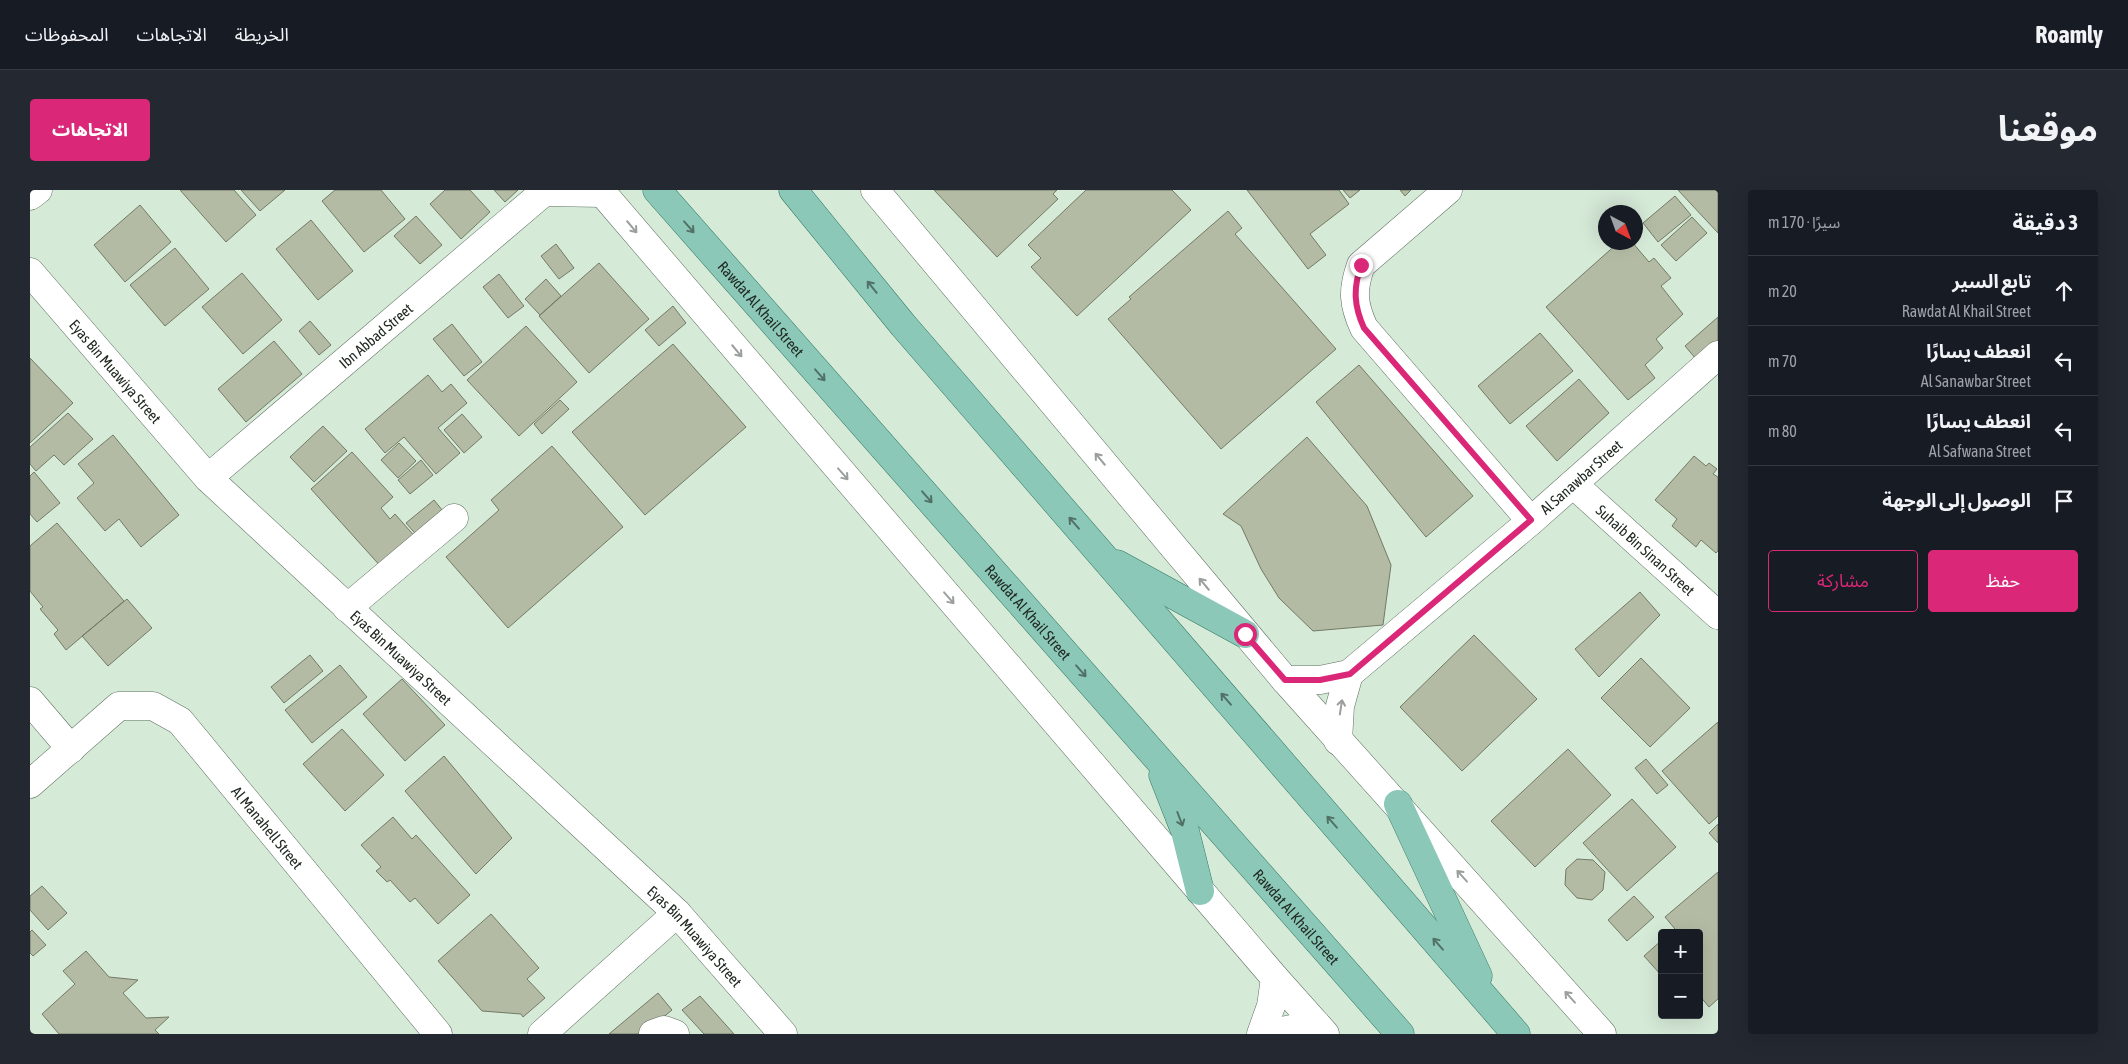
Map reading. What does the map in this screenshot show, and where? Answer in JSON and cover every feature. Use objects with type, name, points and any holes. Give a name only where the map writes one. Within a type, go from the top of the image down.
[{"type":"main road","name":"Rawdat Al Khail Street","points":[[657,190],[1400,1034]]},
{"type":"main road","points":[[793,190],[903,325],[1516,1034]]},
{"type":"main road","points":[[1101,554],[1245,634]]},
{"type":"main road","points":[[1156,757],[1185,831],[1200,891]]},
{"type":"main road","points":[[1398,804],[1491,1005]]},
{"type":"street","points":[[30,196],[38,190]]},
{"type":"street","points":[[875,190],[1245,634],[1338,741],[1398,804],[1602,1034]]},
{"type":"street","points":[[1448,190],[1361,265],[1354,297],[1357,313],[1364,328],[1531,520]]},
{"type":"street","name":"Ibn Abbad Street","points":[[208,478],[544,191],[601,192]]},
{"type":"street","points":[[601,192],[1200,891],[1321,1029]]},
{"type":"street","name":"Eyas Bin Muawiya Street","points":[[30,272],[208,478],[677,913],[783,1034]]},
{"type":"street","name":"Al Sanawbar Street","points":[[1285,680],[1320,680],[1350,674],[1573,484],[1718,355]]},
{"type":"street","name":"Suhaib Bin Sinan Street","points":[[1573,484],[1718,615]]},
{"type":"street","points":[[347,608],[454,518]]},
{"type":"street","points":[[1338,741],[1340,706],[1350,674]]},
{"type":"street","points":[[30,700],[71,749]]},
{"type":"street","name":"Al Manahell Street","points":[[30,784],[119,706],[153,706],[180,721],[438,1034]]},
{"type":"street","points":[[542,1034],[677,913]]},
{"type":"street","points":[[1261,1034],[1271,1006],[1275,978]]},
{"type":"street","points":[[1267,1034],[1321,1029]]},
{"type":"street","points":[[653,1034],[664,1030],[675,1034]]},
{"type":"building","points":[[180,190],[234,190],[256,215],[226,242]]},
{"type":"building","points":[[241,190],[285,190],[260,211]]},
{"type":"building","points":[[335,190],[381,190],[405,219],[364,252],[322,201]]},
{"type":"building","points":[[445,190],[470,190],[490,212],[461,239],[430,204]]},
{"type":"building","points":[[494,190],[518,190],[505,202]]},
{"type":"building","points":[[934,190],[1057,190],[1053,194],[1058,199],[997,257]]},
{"type":"building","points":[[1086,190],[1172,190],[1191,210],[1077,316],[1031,267],[1041,258],[1028,245]]},
{"type":"building","points":[[1247,190],[1339,190],[1349,204],[1310,234],[1326,255],[1308,269]]},
{"type":"building","points":[[1343,190],[1360,190],[1350,198]]},
{"type":"building","points":[[1400,190],[1411,190],[1405,196]]},
{"type":"building","points":[[1678,190],[1718,190],[1718,233]]},
{"type":"building","points":[[1675,196],[1691,215],[1658,242],[1643,223]]},
{"type":"building","points":[[140,205],[171,242],[125,282],[94,245]]},
{"type":"building","points":[[1228,211],[1242,228],[1235,234],[1336,349],[1221,449],[1108,319],[1131,299],[1129,297]]},
{"type":"building","points":[[416,216],[442,245],[420,264],[394,236]]},
{"type":"building","points":[[1692,217],[1707,233],[1676,261],[1661,245]]},
{"type":"building","points":[[311,220],[353,271],[318,300],[276,249]]},
{"type":"building","points":[[556,244],[574,268],[559,279],[541,256]]},
{"type":"building","points":[[175,248],[209,289],[165,326],[130,285]]},
{"type":"building","points":[[1610,250],[1639,250],[1649,262],[1654,258],[1671,278],[1661,286],[1683,314],[1656,339],[1663,348],[1645,365],[1655,378],[1628,400],[1546,307]]},
{"type":"building","points":[[599,263],[649,319],[589,373],[539,316]]},
{"type":"building","points":[[242,273],[282,320],[243,354],[202,307]]},
{"type":"building","points":[[499,274],[524,306],[508,318],[483,287]]},
{"type":"building","points":[[546,279],[561,296],[540,315],[525,299]]},
{"type":"building","points":[[673,306],[686,323],[659,346],[645,330]]},
{"type":"building","points":[[1718,317],[1718,341],[1696,359],[1685,346]]},
{"type":"building","points":[[310,321],[331,345],[319,355],[299,331]]},
{"type":"building","points":[[452,324],[482,362],[464,376],[433,339]]},
{"type":"building","points":[[526,326],[577,382],[519,436],[467,380]]},
{"type":"building","points":[[1540,333],[1573,371],[1510,424],[1478,386]]},
{"type":"building","points":[[274,341],[302,374],[246,422],[218,389]]},
{"type":"building","points":[[673,344],[746,427],[645,515],[572,432]]},
{"type":"building","points":[[30,358],[73,403],[30,443]]},
{"type":"building","points":[[1359,365],[1473,496],[1426,537],[1316,402]]},
{"type":"building","points":[[428,375],[442,392],[451,384],[467,403],[438,428],[460,453],[436,474],[404,437],[385,453],[365,429]]},
{"type":"building","points":[[1579,379],[1609,413],[1557,461],[1526,426]]},
{"type":"building","points":[[560,400],[569,409],[542,434],[534,424]]},
{"type":"building","points":[[68,413],[93,439],[64,465],[54,455],[36,471],[30,464],[30,447]]},
{"type":"building","points":[[462,414],[482,437],[464,453],[444,430]]},
{"type":"building","points":[[323,426],[347,451],[314,482],[290,457]]},
{"type":"building","points":[[113,435],[179,515],[141,547],[119,519],[105,531],[77,498],[94,483],[78,464]]},
{"type":"building","points":[[1307,437],[1367,506],[1391,565],[1383,625],[1313,631],[1279,598],[1261,569],[1241,526],[1223,514]]},
{"type":"building","points":[[399,443],[416,461],[398,478],[381,460]]},
{"type":"building","points":[[552,446],[623,527],[508,628],[446,557],[499,510],[491,500]]},
{"type":"building","points":[[352,452],[393,497],[381,508],[390,519],[395,514],[417,539],[383,569],[311,489]]},
{"type":"building","points":[[1694,456],[1706,466],[1709,463],[1717,469],[1713,474],[1718,477],[1718,551],[1716,553],[1701,540],[1696,547],[1672,526],[1677,519],[1655,500]]},
{"type":"building","points":[[421,460],[433,475],[410,494],[398,480]]},
{"type":"building","points":[[34,472],[60,503],[37,522],[30,514],[30,476]]},
{"type":"building","points":[[434,500],[447,516],[420,539],[406,523]]},
{"type":"building","points":[[57,523],[124,601],[66,650],[54,634],[58,630],[40,609],[43,607],[30,591],[30,546]]},
{"type":"building","points":[[1640,592],[1660,615],[1599,677],[1575,649]]},
{"type":"building","points":[[127,599],[152,628],[108,666],[82,636]]},
{"type":"building","points":[[1474,635],[1537,699],[1462,771],[1400,707]]},
{"type":"building","points":[[310,655],[323,671],[284,703],[271,687]]},
{"type":"building","points":[[1641,658],[1690,708],[1650,747],[1601,698]]},
{"type":"building","points":[[340,665],[367,697],[312,743],[285,710]]},
{"type":"building","points":[[402,679],[445,725],[405,761],[363,714]]},
{"type":"building","points":[[1718,722],[1718,816],[1709,824],[1662,771]]},
{"type":"building","points":[[342,729],[384,775],[345,811],[303,764]]},
{"type":"building","points":[[1568,749],[1611,795],[1535,867],[1491,821]]},
{"type":"building","points":[[444,756],[512,838],[476,874],[405,791]]},
{"type":"building","points":[[1646,759],[1668,785],[1657,794],[1635,768]]},
{"type":"building","points":[[1632,799],[1676,847],[1627,891],[1583,843]]},
{"type":"building","points":[[393,817],[412,839],[416,835],[470,895],[438,924],[415,898],[410,902],[390,880],[387,882],[376,871],[381,867],[361,845]]},
{"type":"building","points":[[1718,824],[1718,843],[1709,833]]},
{"type":"building","points":[[1577,859],[1593,860],[1605,872],[1603,890],[1592,900],[1577,898],[1565,885],[1566,869]]},
{"type":"building","points":[[1718,872],[1718,999],[1709,1007],[1703,1000],[1703,929],[1675,929],[1665,917]]},
{"type":"building","points":[[42,886],[67,913],[48,930],[30,910],[30,896]]},
{"type":"building","points":[[1634,896],[1654,917],[1627,941],[1608,920]]},
{"type":"building","points":[[491,914],[539,968],[527,979],[545,998],[523,1017],[521,1014],[482,1011],[438,961]]},
{"type":"building","points":[[32,930],[46,945],[33,956],[30,953],[30,932]]},
{"type":"building","points":[[1658,944],[1658,972],[1644,956]]},
{"type":"building","points":[[86,951],[109,977],[138,980],[123,993],[146,1018],[169,1017],[155,1030],[159,1034],[59,1034],[42,1014],[75,984],[63,971]]},
{"type":"building","points":[[658,993],[672,1010],[643,1034],[609,1034]]},
{"type":"building","points":[[700,996],[734,1034],[704,1034],[682,1010]]},
{"type":"route","points":[[1245,634],[1285,680],[1320,680],[1350,674],[1531,520],[1364,328],[1357,313],[1354,297],[1361,265]]}]
